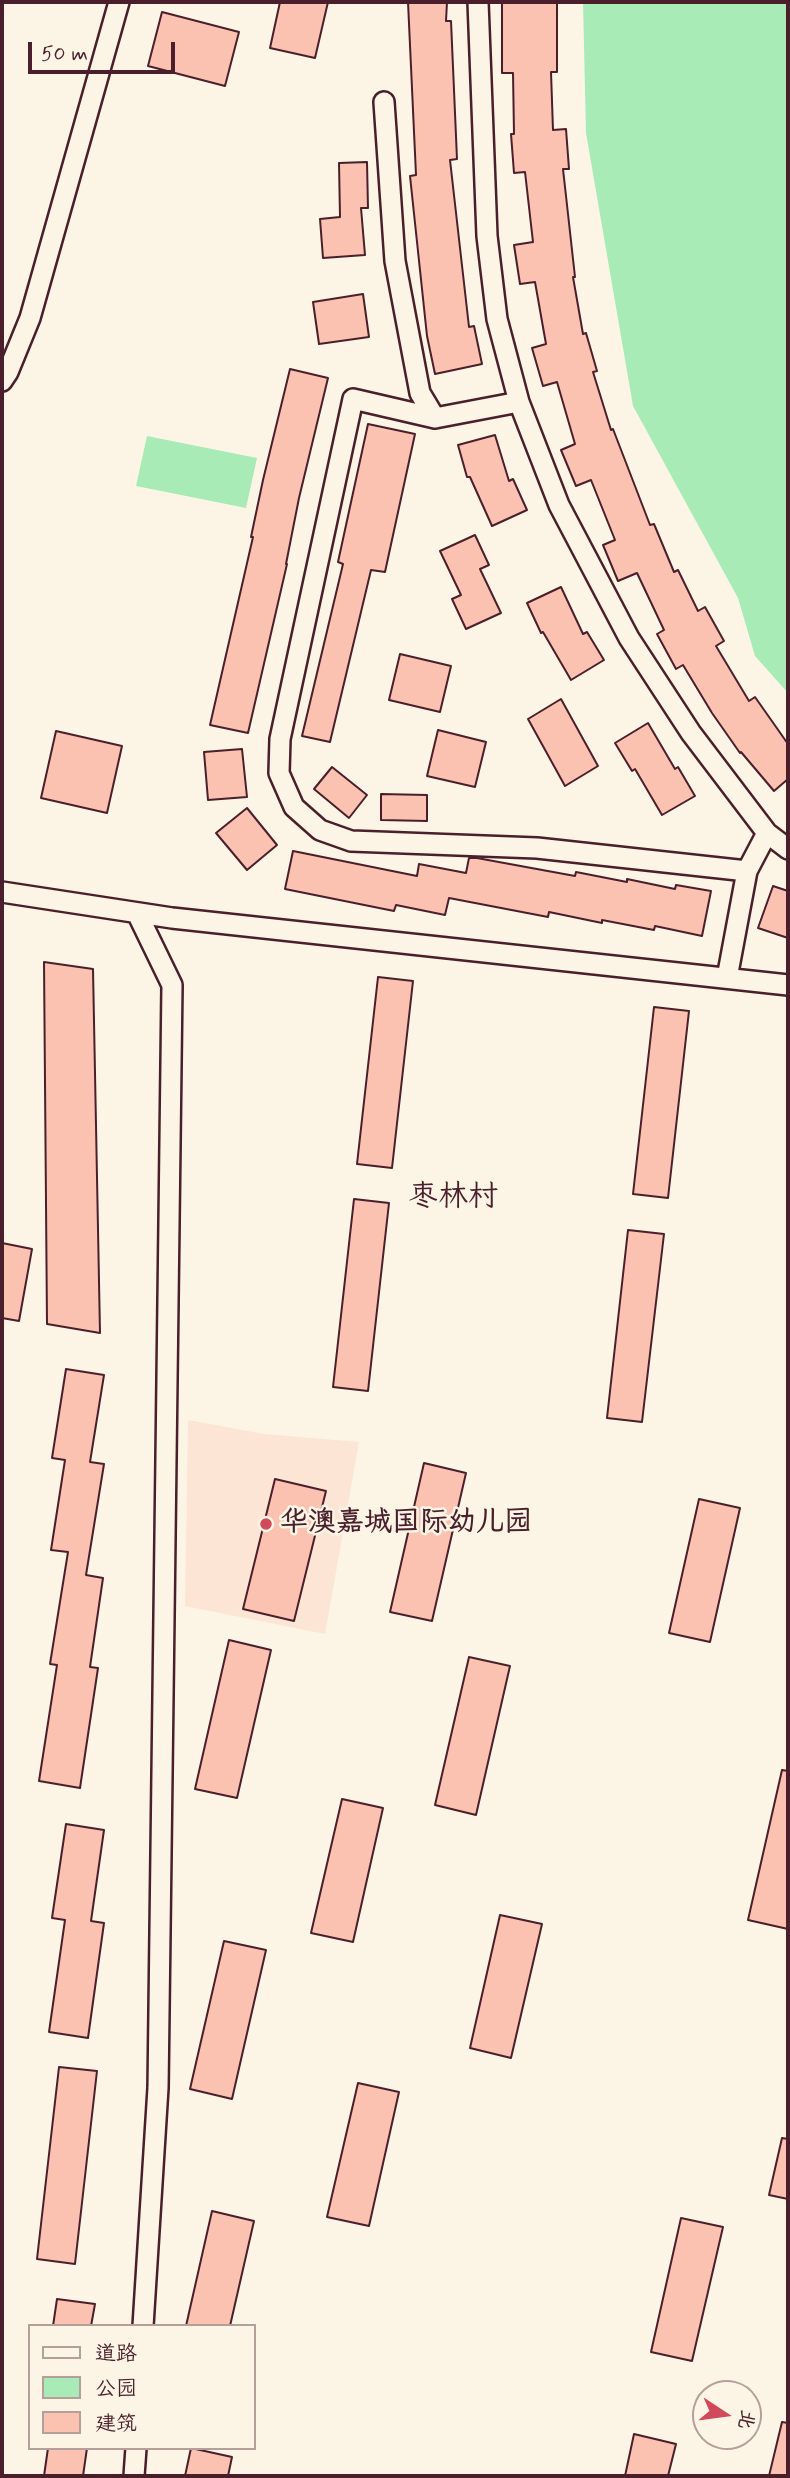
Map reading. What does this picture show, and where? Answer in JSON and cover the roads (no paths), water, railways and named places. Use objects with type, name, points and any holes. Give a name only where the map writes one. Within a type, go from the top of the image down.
[{"type":"street","points":[[2,381],[30,318],[119,2]]},
{"type":"street","points":[[478,2],[487,236],[497,319],[519,402],[559,505],[629,638],[691,733],[767,833],[788,849]]},
{"type":"street","points":[[384,102],[395,261],[419,393],[435,418]]},
{"type":"street","points":[[519,402],[435,418],[353,399],[280,739],[279,773],[294,807],[320,830],[351,841],[537,848],[747,871]]},
{"type":"street","points":[[727,978],[747,871],[767,833]]},
{"type":"street","points":[[2,892],[172,918],[788,985]]},
{"type":"street","points":[[137,913],[173,985],[158,2088],[143,2324]]},
{"type":"street","points":[[134,2476],[136,2450]]},
{"type":"place","name":"华澳嘉城国际幼儿园","points":[[266,1524]]},
{"type":"district","name":"枣林村","points":[[453,1199]]}]
